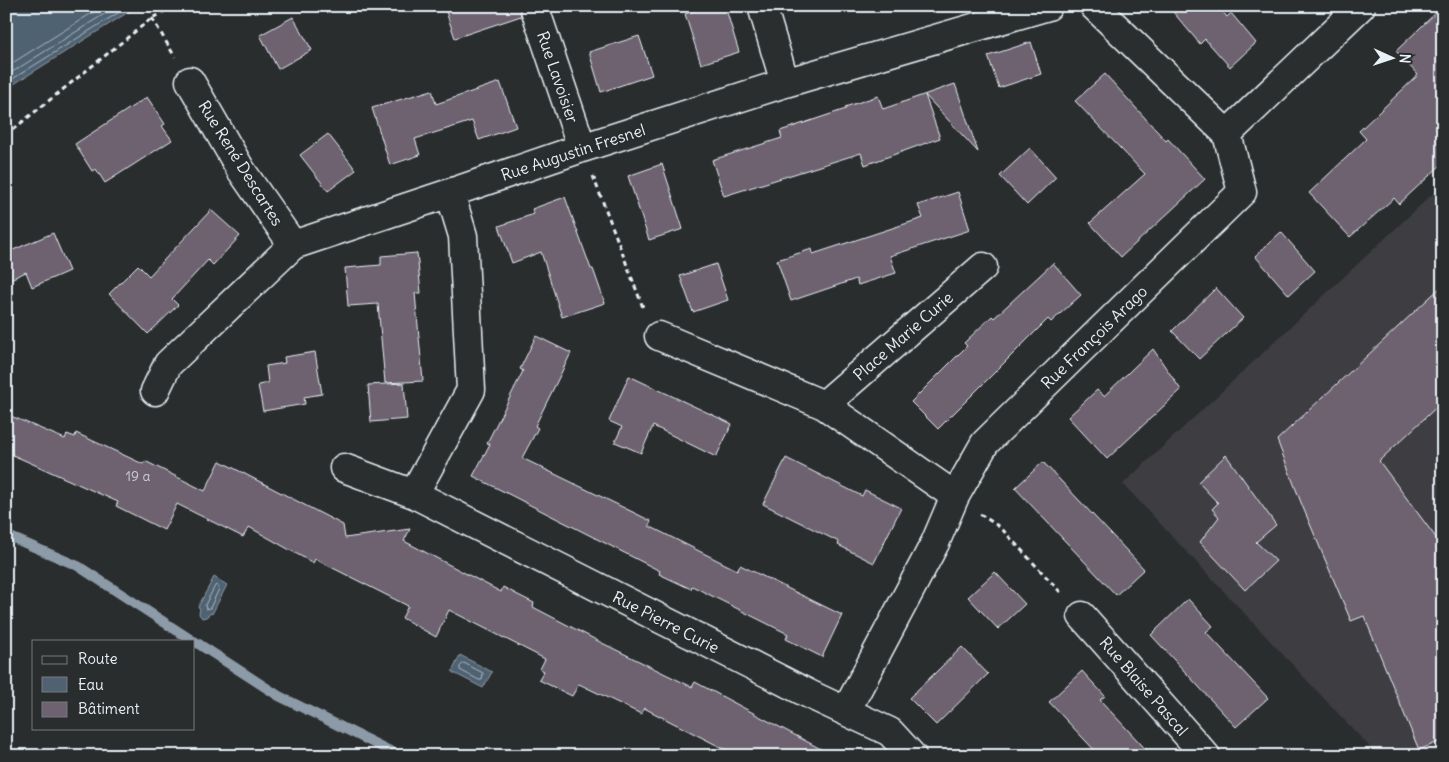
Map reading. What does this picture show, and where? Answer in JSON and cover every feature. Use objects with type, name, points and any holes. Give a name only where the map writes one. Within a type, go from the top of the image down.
[{"type":"street","name":"Rue Lavoisier","points":[[534,6],[582,148]]},
{"type":"street","points":[[762,6],[786,83]]},
{"type":"street","name":"Rue Augustin Fresnel","points":[[155,391],[168,364],[292,245],[582,148],[786,83],[1048,6]]},
{"type":"street","points":[[1094,6],[1227,134],[1361,6]]},
{"type":"street","name":"Rue René Descartes","points":[[190,81],[242,170],[292,245]]},
{"type":"street","name":"Rue François Arago","points":[[846,711],[935,543],[955,496],[985,443],[1242,192],[1227,134]]},
{"type":"street","points":[[414,494],[470,390],[463,236],[450,193]]},
{"type":"street","name":"Place Marie Curie","points":[[824,405],[983,267]]},
{"type":"street","points":[[658,336],[824,405],[955,496]]},
{"type":"street","name":"Rue Pierre Curie","points":[[344,468],[414,494],[813,696],[890,732],[912,756]]},
{"type":"street","name":"Rue Blaise Pascal","points":[[1082,616],[1206,756]]},
{"type":"path","points":[[6,135],[152,18],[174,6]]},
{"type":"path","points":[[152,18],[190,81]]},
{"type":"path","points":[[582,148],[651,330],[658,336]]},
{"type":"path","points":[[955,496],[1001,528],[1082,616]]},
{"type":"shaded area","points":[[1443,184],[1443,756],[1378,756],[1123,484]]},
{"type":"water","points":[[6,6],[138,6],[6,89]]},
{"type":"water","points":[[214,577],[227,585],[212,614],[202,618],[199,614],[200,608],[198,607]]},
{"type":"water","points":[[460,655],[492,672],[483,688],[452,672]]},
{"type":"building","points":[[444,6],[519,6],[521,16],[455,38]]},
{"type":"building","points":[[710,6],[725,6],[739,52],[701,64],[685,14]]},
{"type":"building","points":[[1168,6],[1218,6],[1227,17],[1231,13],[1256,43],[1230,67],[1205,39],[1200,44]]},
{"type":"building","points":[[1443,6],[1443,163],[1399,204],[1394,198],[1350,237],[1309,193],[1366,139],[1359,131],[1418,75],[1396,51]]},
{"type":"building","points":[[293,17],[312,50],[278,69],[260,35]]},
{"type":"building","points":[[639,36],[652,75],[601,92],[589,52]]},
{"type":"building","points":[[1031,42],[1041,74],[999,88],[988,56]]},
{"type":"building","points":[[1105,74],[1166,141],[1168,139],[1205,179],[1121,257],[1090,223],[1145,174],[1075,101]]},
{"type":"building","points":[[500,82],[516,127],[479,140],[472,121],[415,139],[420,155],[390,165],[372,108],[432,90],[436,104]]},
{"type":"building","points":[[955,84],[978,152],[925,95],[940,138],[865,165],[861,153],[724,196],[712,160],[782,138],[780,131],[878,96],[883,109]]},
{"type":"building","points":[[147,97],[165,124],[162,126],[172,140],[105,183],[96,169],[92,171],[75,144]]},
{"type":"building","points":[[328,134],[356,170],[328,191],[300,155]]},
{"type":"building","points":[[1030,148],[1056,177],[1027,205],[1000,176]]},
{"type":"building","points":[[662,164],[683,229],[649,240],[628,176]]},
{"type":"building","points":[[958,192],[970,230],[890,256],[896,273],[858,285],[856,279],[791,301],[777,260],[812,249],[813,254],[923,218],[918,205]]},
{"type":"building","points":[[565,197],[605,303],[562,317],[541,252],[512,263],[499,226],[534,214],[532,209]]},
{"type":"building","points":[[211,210],[240,236],[213,265],[208,260],[172,299],[178,305],[148,334],[109,294],[138,265],[149,276]]},
{"type":"building","points":[[1281,232],[1315,271],[1289,295],[1255,256]]},
{"type":"building","points":[[53,233],[69,271],[32,287],[26,272],[6,281],[6,253]]},
{"type":"building","points":[[417,253],[421,293],[415,293],[423,381],[385,383],[378,304],[348,306],[345,268],[381,265],[381,256]]},
{"type":"building","points":[[1053,263],[1081,295],[1051,322],[1048,319],[938,429],[911,402],[967,346],[964,343]]},
{"type":"building","points":[[716,264],[728,300],[693,312],[680,276]]},
{"type":"building","points":[[1443,285],[1443,401],[1379,461],[1443,547],[1443,740],[1419,750],[1364,616],[1351,621],[1277,440]]},
{"type":"building","points":[[1216,288],[1243,318],[1199,359],[1172,331]]},
{"type":"building","points":[[536,336],[571,353],[535,426],[538,428],[522,458],[651,521],[649,526],[737,570],[740,565],[842,615],[822,657],[786,639],[788,634],[692,586],[691,589],[659,574],[660,571],[473,476],[490,444],[487,443],[523,371],[520,369]]},
{"type":"building","points":[[1153,349],[1181,390],[1107,459],[1068,417],[1097,390],[1104,396]]},
{"type":"building","points":[[315,352],[322,394],[304,397],[305,404],[263,411],[258,385],[268,383],[266,366],[285,363],[284,357]]},
{"type":"building","points":[[629,376],[732,424],[716,457],[653,426],[641,453],[615,442],[622,427],[609,421]]},
{"type":"building","points":[[404,383],[407,419],[371,422],[368,385]]},
{"type":"building","points":[[6,414],[65,439],[67,434],[75,437],[76,433],[143,464],[145,461],[205,491],[220,461],[343,525],[345,538],[410,529],[404,541],[501,592],[503,587],[534,603],[533,607],[692,687],[695,682],[834,756],[738,756],[644,708],[641,714],[579,684],[572,696],[539,680],[544,671],[540,669],[545,659],[449,610],[436,637],[402,618],[408,606],[315,559],[313,563],[249,527],[243,537],[177,504],[164,530],[116,506],[118,502],[6,452]]},
{"type":"building","points":[[1226,455],[1276,525],[1256,542],[1276,561],[1245,590],[1200,542],[1219,517],[1212,509],[1218,503],[1198,482]]},
{"type":"building","points":[[786,458],[862,496],[865,490],[901,508],[874,563],[838,545],[839,542],[763,504]]},
{"type":"building","points":[[1043,462],[1144,569],[1116,595],[1015,488]]},
{"type":"building","points":[[995,572],[1025,604],[998,629],[968,597]]},
{"type":"building","points":[[1188,599],[1213,626],[1206,632],[1268,698],[1236,727],[1151,635]]},
{"type":"building","points":[[962,647],[988,674],[936,725],[909,698]]},
{"type":"building","points":[[1082,671],[1105,696],[1100,700],[1152,756],[1100,756],[1049,702]]},
{"type":"waterway","points":[[6,535],[78,566],[191,640]]},
{"type":"waterway","points":[[195,642],[279,696],[400,756]]}]
